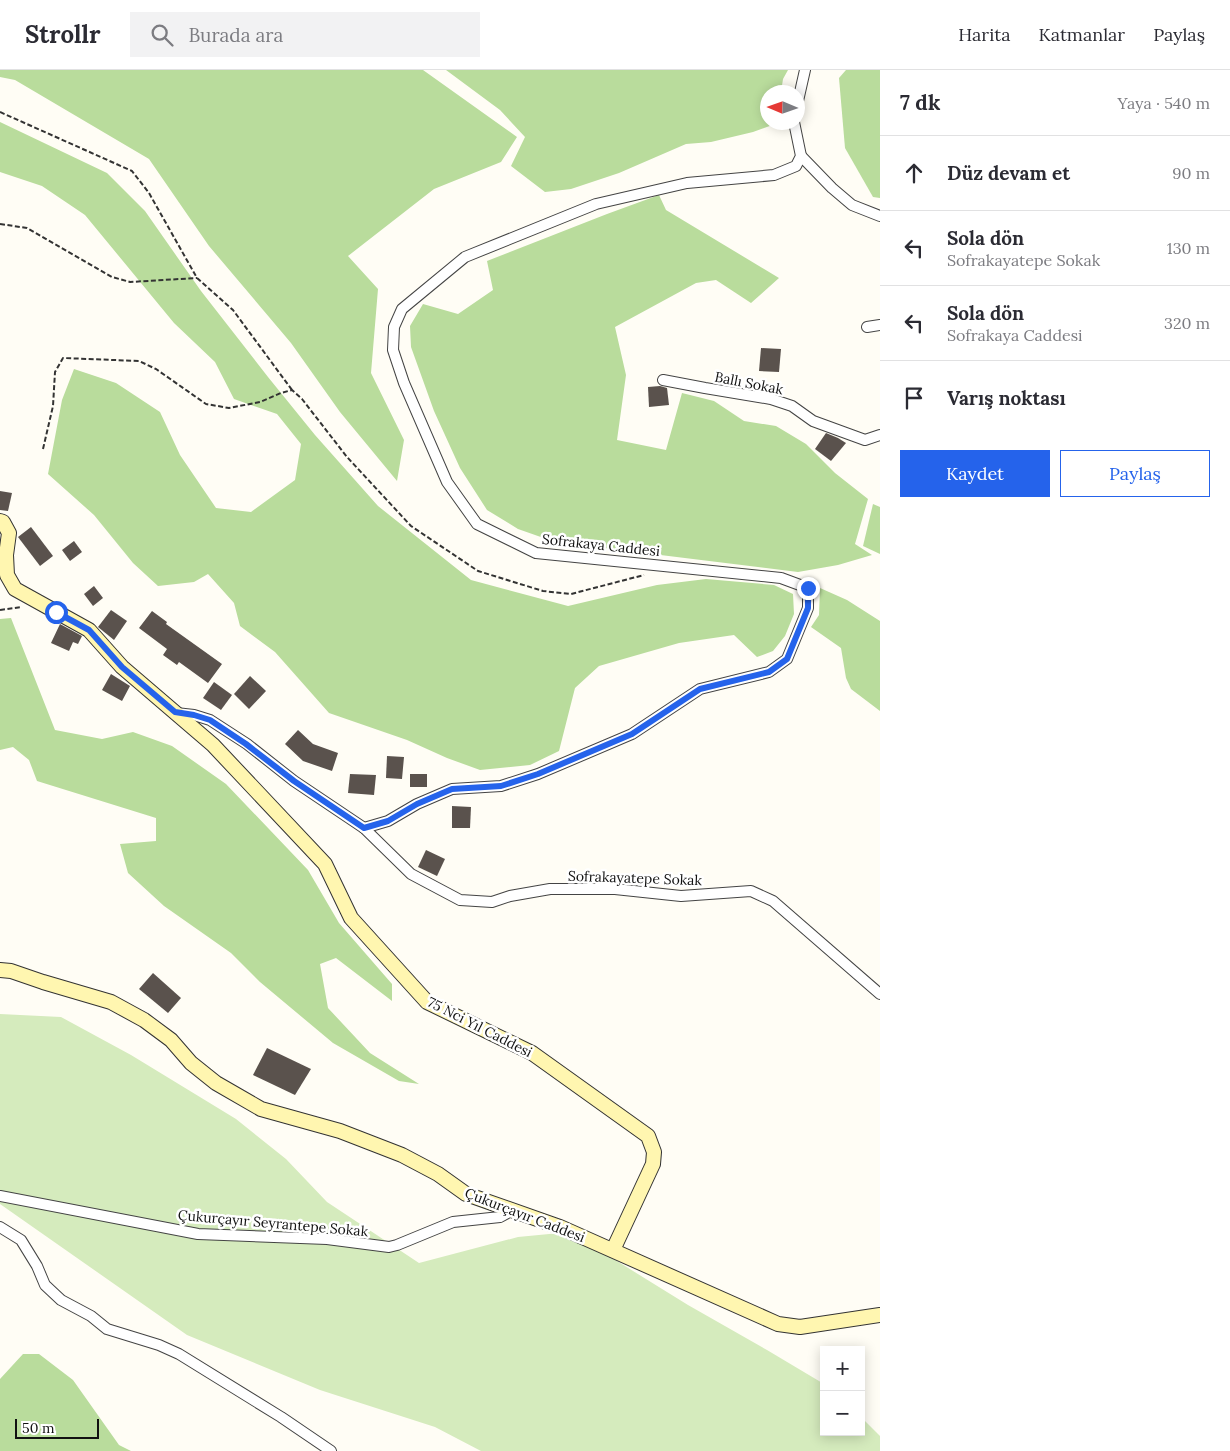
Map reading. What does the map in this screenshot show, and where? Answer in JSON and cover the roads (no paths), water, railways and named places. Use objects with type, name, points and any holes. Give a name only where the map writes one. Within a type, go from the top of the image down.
[{"type":"street","points":[[802,85],[805,70]]},
{"type":"street","points":[[796,130],[801,156],[832,188],[852,204],[880,216]]},
{"type":"street","name":"Sofrakaya Caddesi","points":[[364,828],[388,821],[417,804],[452,789],[501,786],[538,774],[632,734],[700,689],[769,672],[787,659],[808,608],[808,588],[781,578],[536,553],[477,524],[447,482],[404,383],[393,350],[394,327],[402,309],[465,257],[596,204],[687,183],[774,175],[796,166],[801,156]]},
{"type":"street","points":[[867,327],[880,325]]},
{"type":"street","name":"Ballı Sokak","points":[[663,380],[771,399],[792,406],[813,421],[865,440],[880,435]]},
{"type":"street","name":"75 Nci Yıl Caddesi","points":[[0,521],[3,522],[9,533],[6,555],[7,575],[15,589],[89,630],[122,667],[213,745],[325,864],[351,918],[427,1002],[532,1052],[648,1136],[654,1152],[653,1164],[612,1250]]},
{"type":"street","name":"Sofrakayatepe Sokak","points":[[175,712],[210,720],[246,744],[294,781],[364,828],[411,874],[460,900],[492,902],[510,896],[550,889],[615,889],[681,896],[751,892],[773,901],[880,994]]},
{"type":"street","name":"Çukurçayır Caddesi","points":[[0,970],[11,971],[111,1002],[144,1020],[170,1040],[191,1063],[216,1083],[261,1109],[340,1131],[402,1155],[438,1174],[466,1194],[560,1227],[778,1324],[800,1327],[880,1315]]},
{"type":"street","name":"Çukurçayır Seyrantepe Sokak","points":[[0,1196],[198,1234],[327,1239],[389,1247],[453,1222],[500,1217],[511,1211]]},
{"type":"street","points":[[0,1227],[21,1240],[45,1285],[61,1300],[91,1316],[107,1329],[159,1344],[179,1354],[281,1417],[331,1451]]}]
